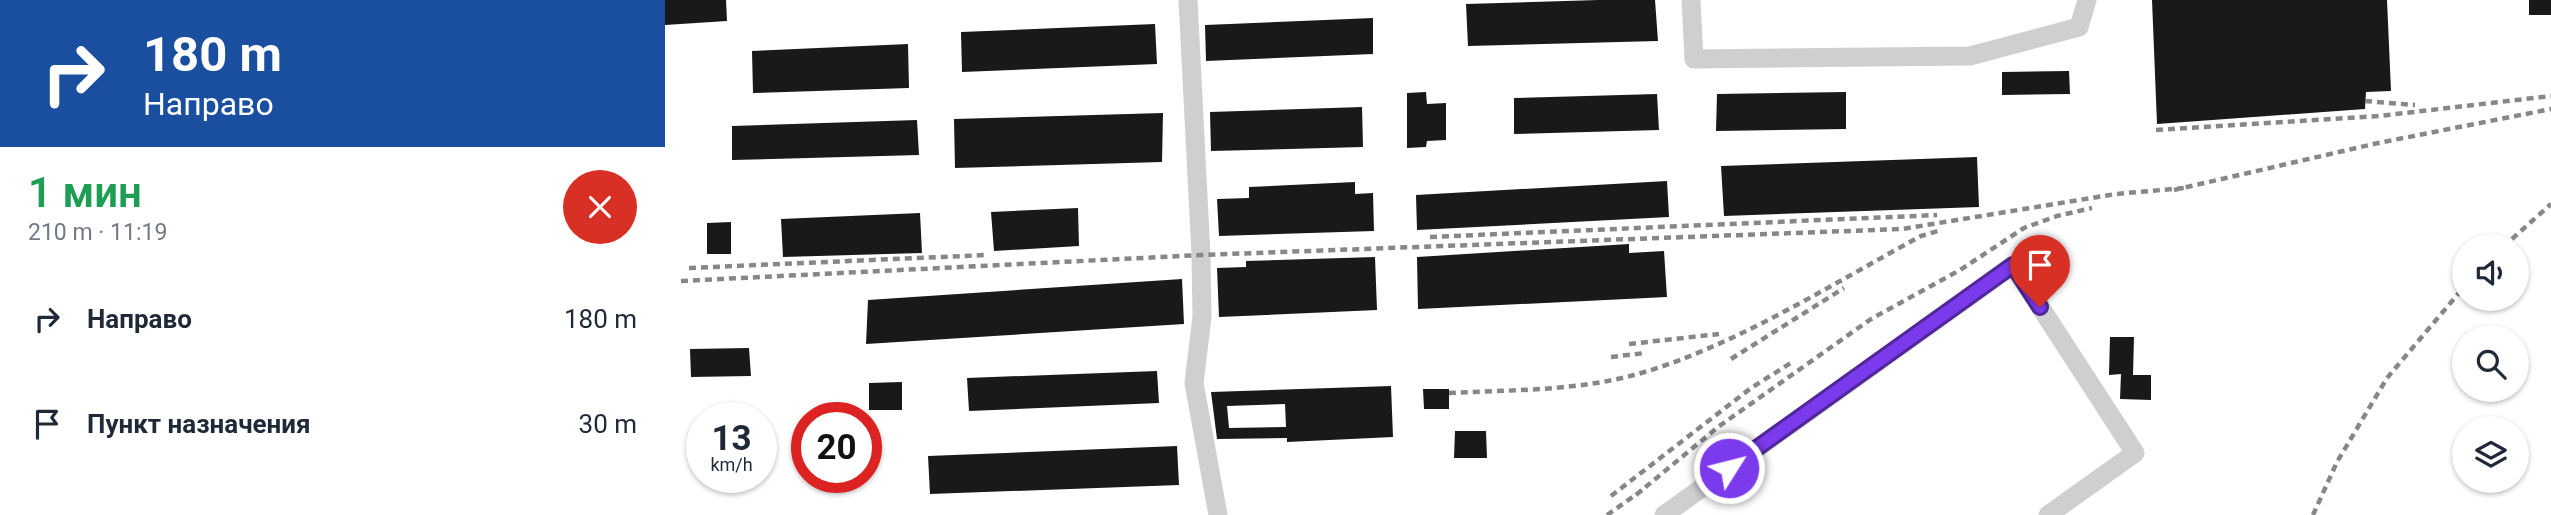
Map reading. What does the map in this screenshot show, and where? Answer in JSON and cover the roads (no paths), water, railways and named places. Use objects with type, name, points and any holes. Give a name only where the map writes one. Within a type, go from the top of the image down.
[{"type":"lane","points":[[1188,0],[1202,317],[1194,383],[1218,515]]},
{"type":"lane","points":[[1691,0],[1694,60],[1971,56],[2079,27],[2087,0]]},
{"type":"lane","points":[[1664,515],[2013,265],[2135,453],[2048,515]]},
{"type":"railway","points":[[2156,130],[2379,116],[2551,96]]},
{"type":"railway","points":[[2365,101],[2415,105]]},
{"type":"railway","points":[[2174,190],[2378,143],[2551,109]]},
{"type":"railway","points":[[681,281],[1201,255],[1902,229],[2116,194],[2184,188]]},
{"type":"railway","points":[[2518,234],[2551,204]]},
{"type":"railway","points":[[1636,495],[1718,427],[1871,319],[1960,270],[2024,228],[2057,216],[2092,208]]},
{"type":"railway","points":[[1430,237],[1937,215]]},
{"type":"railway","points":[[1449,393],[1589,384],[1670,364],[1744,332],[1921,236],[1938,231]]},
{"type":"railway","points":[[689,268],[986,255]]},
{"type":"railway","points":[[1731,359],[1844,288]]},
{"type":"railway","points":[[2313,515],[2337,462],[2387,378],[2452,301]]},
{"type":"railway","points":[[1629,344],[1719,334]]},
{"type":"railway","points":[[1611,357],[1645,353]]},
{"type":"railway","points":[[1611,496],[1751,388],[1794,361]]},
{"type":"railway","points":[[1607,515],[1644,489]]}]
